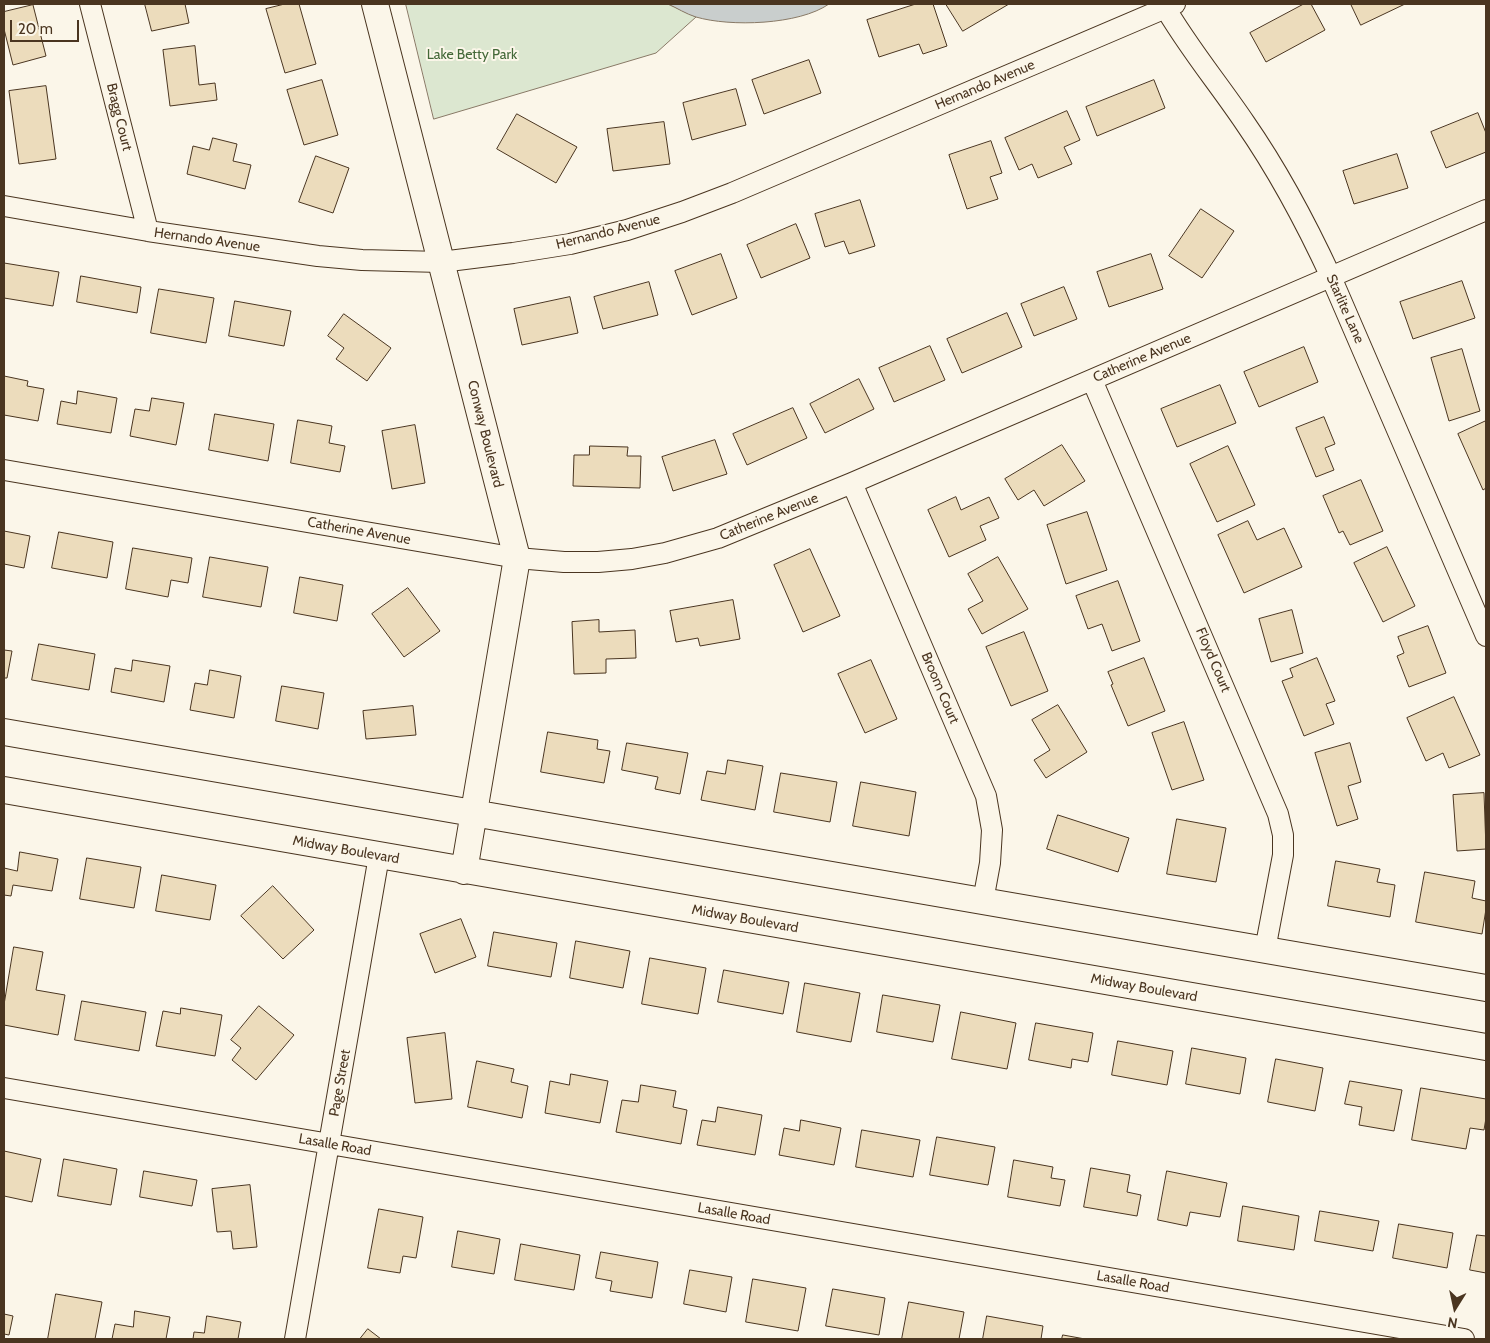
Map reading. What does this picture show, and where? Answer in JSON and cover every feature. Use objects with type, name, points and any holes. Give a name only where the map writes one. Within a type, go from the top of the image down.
[{"type":"street","name":"Bragg Court","points":[[90,4],[148,231]]},
{"type":"street","name":"Conway Boulevard","points":[[375,4],[517,558],[464,870]]},
{"type":"street","name":"Hernando Avenue","points":[[4,206],[148,231],[318,256],[362,260],[441,262],[570,244],[627,230],[732,193],[1168,5]]},
{"type":"street","name":"Starlite Lane","points":[[1168,5],[1196,55],[1245,123],[1277,172],[1306,222],[1486,636]]},
{"type":"street","name":"Catherine Avenue","points":[[4,470],[517,558],[564,562],[632,559],[665,553],[718,538],[852,483],[1486,210]]},
{"type":"street","name":"Floyd Court","points":[[1092,380],[1278,814],[1283,835],[1283,855],[1265,950]]},
{"type":"street","name":"Broom Court","points":[[852,483],[986,796],[992,830],[990,863],[983,901]]},
{"type":"street","points":[[4,732],[1486,988]]},
{"type":"street","name":"Midway Boulevard","points":[[4,790],[1486,1047]]},
{"type":"street","name":"Page Street","points":[[295,1339],[379,856]]},
{"type":"street","name":"Lasalle Road","points":[[4,1088],[1464,1339]]},
{"type":"green space","name":"Lake Betty Park","points":[[406,4],[668,4],[696,17],[656,53],[434,119]]},
{"type":"shaded area","points":[[668,4],[829,4],[816,11],[783,20],[745,23],[696,17]]},
{"type":"building","points":[[145,4],[185,4],[189,23],[152,31]]},
{"type":"building","points":[[285,4],[299,4],[316,64],[285,73],[266,9]]},
{"type":"building","points":[[916,4],[933,4],[947,46],[923,54],[919,44],[879,57],[867,20]]},
{"type":"building","points":[[946,4],[1009,4],[963,31]]},
{"type":"building","points":[[1304,4],[1311,4],[1325,30],[1266,62],[1250,33]]},
{"type":"building","points":[[1351,4],[1405,4],[1361,25]]},
{"type":"building","points":[[33,5],[46,56],[13,65],[4,29],[4,12]]},
{"type":"building","points":[[195,46],[199,85],[215,83],[217,100],[170,106],[163,50]]},
{"type":"building","points":[[809,60],[821,93],[764,114],[752,80]]},
{"type":"building","points":[[322,80],[338,135],[304,145],[287,90]]},
{"type":"building","points":[[1154,80],[1165,108],[1097,136],[1086,107]]},
{"type":"building","points":[[46,86],[56,159],[19,164],[9,91]]},
{"type":"building","points":[[736,89],[746,125],[692,140],[683,103]]},
{"type":"building","points":[[1067,111],[1080,140],[1064,147],[1072,164],[1038,178],[1032,164],[1019,170],[1005,138]]},
{"type":"building","points":[[1478,113],[1486,133],[1486,152],[1446,168],[1431,132]]},
{"type":"building","points":[[517,114],[577,147],[556,183],[497,149]]},
{"type":"building","points":[[664,122],[670,164],[613,171],[607,129]]},
{"type":"building","points":[[213,138],[237,144],[233,161],[251,165],[245,189],[187,174],[193,146],[209,150]]},
{"type":"building","points":[[991,141],[1002,173],[990,177],[998,199],[967,209],[949,155]]},
{"type":"building","points":[[1397,154],[1408,188],[1354,204],[1343,171]]},
{"type":"building","points":[[316,156],[349,168],[333,213],[299,202]]},
{"type":"building","points":[[860,200],[875,246],[849,254],[844,241],[825,247],[815,214]]},
{"type":"building","points":[[1201,209],[1234,231],[1202,278],[1169,256]]},
{"type":"building","points":[[796,224],[810,258],[761,278],[747,245]]},
{"type":"building","points":[[721,254],[737,298],[692,315],[675,271]]},
{"type":"building","points":[[1151,254],[1163,289],[1109,307],[1097,272]]},
{"type":"building","points":[[4,263],[59,272],[53,306],[4,298]]},
{"type":"building","points":[[81,276],[141,287],[137,313],[77,302]]},
{"type":"building","points":[[1462,281],[1475,318],[1413,339],[1400,302]]},
{"type":"building","points":[[649,282],[658,315],[603,329],[594,297]]},
{"type":"building","points":[[1064,287],[1077,319],[1034,336],[1021,304]]},
{"type":"building","points":[[159,289],[214,298],[206,343],[151,333]]},
{"type":"building","points":[[570,297],[578,333],[522,345],[514,309]]},
{"type":"building","points":[[235,301],[291,311],[284,346],[229,336]]},
{"type":"building","points":[[1007,313],[1022,347],[962,373],[947,339]]},
{"type":"building","points":[[344,314],[391,348],[367,381],[336,359],[344,348],[328,336]]},
{"type":"building","points":[[930,346],[945,380],[894,402],[879,368]]},
{"type":"building","points":[[1304,347],[1318,382],[1259,407],[1244,372]]},
{"type":"building","points":[[1462,349],[1480,411],[1449,421],[1431,358]]},
{"type":"building","points":[[4,376],[28,381],[27,386],[44,389],[38,421],[4,415]]},
{"type":"building","points":[[859,379],[874,409],[825,433],[810,404]]},
{"type":"building","points":[[1220,385],[1236,423],[1177,447],[1161,409]]},
{"type":"building","points":[[78,391],[117,398],[111,433],[57,424],[61,401],[76,404]]},
{"type":"building","points":[[152,398],[184,403],[176,445],[130,436],[135,409],[149,411]]},
{"type":"building","points":[[793,408],[807,438],[747,465],[733,434]]},
{"type":"building","points":[[215,414],[274,424],[268,461],[209,450]]},
{"type":"building","points":[[1324,417],[1335,444],[1325,448],[1334,470],[1316,477],[1296,428]]},
{"type":"building","points":[[298,420],[332,426],[329,443],[345,446],[340,472],[291,463]]},
{"type":"building","points":[[1486,421],[1486,488],[1483,490],[1458,434]]},
{"type":"building","points":[[415,425],[425,483],[392,489],[382,431]]},
{"type":"building","points":[[715,440],[727,474],[673,491],[662,457]]},
{"type":"building","points":[[1062,445],[1085,481],[1044,506],[1034,490],[1018,500],[1005,479]]},
{"type":"building","points":[[590,446],[628,447],[627,456],[641,456],[640,488],[573,486],[574,455],[589,455]]},
{"type":"building","points":[[1228,446],[1255,505],[1217,522],[1190,464]]},
{"type":"building","points":[[1361,480],[1383,531],[1350,545],[1343,531],[1339,533],[1323,496]]},
{"type":"building","points":[[956,497],[961,510],[989,497],[999,518],[980,526],[986,540],[949,557],[928,510]]},
{"type":"building","points":[[1087,512],[1107,570],[1066,584],[1047,525]]},
{"type":"building","points":[[1248,521],[1257,540],[1284,528],[1302,567],[1244,593],[1218,535]]},
{"type":"building","points":[[4,531],[30,536],[24,568],[4,564]]},
{"type":"building","points":[[59,532],[113,542],[107,578],[52,568]]},
{"type":"building","points":[[1387,547],[1415,606],[1383,622],[1354,563]]},
{"type":"building","points":[[133,548],[192,558],[188,583],[171,580],[168,597],[126,589]]},
{"type":"building","points":[[810,549],[840,616],[803,632],[774,565]]},
{"type":"building","points":[[210,557],[268,567],[261,607],[203,597]]},
{"type":"building","points":[[998,557],[1028,609],[982,634],[968,609],[983,601],[968,574]]},
{"type":"building","points":[[300,577],[343,585],[337,621],[294,613]]},
{"type":"building","points":[[1118,581],[1140,641],[1112,651],[1102,624],[1088,629],[1076,596]]},
{"type":"building","points":[[408,588],[440,631],[404,657],[372,614]]},
{"type":"building","points":[[733,600],[740,639],[700,646],[698,638],[676,642],[670,611]]},
{"type":"building","points":[[1292,610],[1303,653],[1271,662],[1259,619]]},
{"type":"building","points":[[599,620],[599,632],[635,630],[636,658],[606,659],[606,673],[574,674],[572,622]]},
{"type":"building","points":[[1428,626],[1446,673],[1409,687],[1397,656],[1404,653],[1398,637]]},
{"type":"building","points":[[1024,632],[1048,691],[1011,706],[986,647]]},
{"type":"building","points":[[39,644],[95,654],[89,690],[32,680]]},
{"type":"building","points":[[4,650],[12,651],[7,678],[4,678]]},
{"type":"building","points":[[1144,658],[1165,711],[1128,726],[1111,685],[1113,684],[1108,672]]},
{"type":"building","points":[[1317,658],[1335,701],[1326,704],[1334,724],[1304,736],[1282,681],[1293,677],[1290,669]]},
{"type":"building","points":[[133,660],[170,666],[164,702],[111,692],[115,668],[131,671]]},
{"type":"building","points":[[871,660],[897,719],[865,733],[838,674]]},
{"type":"building","points":[[210,670],[241,676],[234,718],[190,710],[195,683],[207,685]]},
{"type":"building","points":[[282,686],[324,693],[318,729],[276,721]]},
{"type":"building","points":[[1454,697],[1480,755],[1449,768],[1443,753],[1426,761],[1407,718]]},
{"type":"building","points":[[1058,705],[1087,752],[1046,778],[1034,760],[1050,750],[1032,720]]},
{"type":"building","points":[[413,706],[416,735],[366,739],[363,711]]},
{"type":"building","points":[[1184,722],[1204,780],[1172,790],[1152,733]]},
{"type":"building","points":[[548,732],[598,740],[597,749],[610,751],[604,783],[541,772]]},
{"type":"building","points":[[627,743],[688,753],[680,794],[655,789],[658,777],[622,770]]},
{"type":"building","points":[[1350,743],[1361,782],[1348,786],[1358,819],[1337,826],[1315,753]]},
{"type":"building","points":[[728,760],[763,766],[755,810],[701,800],[707,771],[725,774]]},
{"type":"building","points":[[781,773],[837,782],[830,822],[774,812]]},
{"type":"building","points":[[861,782],[916,792],[909,836],[853,826]]},
{"type":"building","points":[[1484,793],[1486,849],[1457,851],[1453,795]]},
{"type":"building","points":[[1058,815],[1129,838],[1118,872],[1047,849]]},
{"type":"building","points":[[1177,819],[1226,828],[1216,882],[1167,874]]},
{"type":"building","points":[[20,852],[58,859],[52,891],[13,885],[11,896],[4,895],[4,868],[17,871]]},
{"type":"building","points":[[87,858],[141,867],[134,908],[80,899]]},
{"type":"building","points":[[1336,861],[1380,869],[1377,882],[1395,885],[1390,917],[1328,906]]},
{"type":"building","points":[[1425,872],[1475,881],[1472,898],[1486,901],[1482,934],[1416,922]]},
{"type":"building","points":[[162,875],[216,885],[210,920],[156,911]]},
{"type":"building","points":[[273,886],[314,930],[283,959],[241,916]]},
{"type":"building","points":[[461,919],[476,957],[435,973],[420,934]]},
{"type":"building","points":[[494,932],[557,943],[551,977],[488,966]]},
{"type":"building","points":[[576,941],[630,951],[623,988],[570,978]]},
{"type":"building","points":[[14,947],[43,952],[36,990],[65,995],[58,1035],[4,1025],[4,1005]]},
{"type":"building","points":[[650,958],[706,968],[698,1014],[642,1004]]},
{"type":"building","points":[[724,970],[789,982],[783,1014],[718,1002]]},
{"type":"building","points":[[805,983],[860,993],[851,1042],[797,1032]]},
{"type":"building","points":[[883,995],[940,1005],[933,1042],[877,1032]]},
{"type":"building","points":[[82,1001],[146,1012],[139,1051],[75,1040]]},
{"type":"building","points":[[259,1006],[294,1035],[256,1080],[232,1060],[241,1048],[231,1040]]},
{"type":"building","points":[[181,1008],[222,1015],[215,1056],[156,1046],[163,1011],[180,1014]]},
{"type":"building","points":[[961,1012],[1016,1023],[1007,1069],[952,1059]]},
{"type":"building","points":[[1036,1023],[1093,1033],[1088,1062],[1072,1059],[1071,1068],[1029,1060]]},
{"type":"building","points":[[445,1033],[452,1099],[415,1103],[407,1038]]},
{"type":"building","points":[[1118,1041],[1173,1051],[1167,1085],[1112,1075]]},
{"type":"building","points":[[1192,1048],[1246,1058],[1240,1094],[1186,1084]]},
{"type":"building","points":[[1276,1059],[1323,1068],[1315,1111],[1268,1102]]},
{"type":"building","points":[[477,1061],[514,1069],[511,1082],[528,1086],[522,1118],[468,1107]]},
{"type":"building","points":[[571,1074],[608,1081],[600,1123],[545,1113],[550,1081],[569,1085]]},
{"type":"building","points":[[1350,1081],[1402,1090],[1394,1131],[1359,1125],[1362,1107],[1345,1104]]},
{"type":"building","points":[[641,1085],[676,1091],[673,1107],[687,1110],[681,1144],[616,1132],[622,1100],[638,1102]]},
{"type":"building","points":[[1421,1088],[1486,1099],[1484,1130],[1470,1128],[1466,1149],[1412,1140]]},
{"type":"building","points":[[718,1107],[762,1115],[755,1155],[697,1145],[702,1120],[715,1122]]},
{"type":"building","points":[[801,1120],[841,1128],[834,1165],[779,1155],[784,1128],[799,1131]]},
{"type":"building","points":[[862,1130],[920,1140],[913,1177],[856,1167]]},
{"type":"building","points":[[937,1137],[995,1147],[988,1185],[930,1175]]},
{"type":"building","points":[[4,1151],[41,1159],[32,1202],[4,1196]]},
{"type":"building","points":[[64,1159],[117,1169],[111,1205],[58,1196]]},
{"type":"building","points":[[1014,1160],[1053,1167],[1051,1178],[1065,1180],[1060,1206],[1008,1197]]},
{"type":"building","points":[[1091,1168],[1130,1175],[1127,1192],[1141,1195],[1137,1216],[1084,1207]]},
{"type":"building","points":[[144,1171],[197,1180],[192,1206],[140,1197]]},
{"type":"building","points":[[1167,1171],[1227,1183],[1220,1217],[1190,1212],[1187,1226],[1158,1220]]},
{"type":"building","points":[[250,1185],[257,1247],[233,1249],[231,1231],[217,1232],[212,1189]]},
{"type":"building","points":[[1243,1206],[1299,1216],[1294,1250],[1238,1241]]},
{"type":"building","points":[[379,1209],[423,1217],[416,1258],[403,1256],[400,1273],[368,1268]]},
{"type":"building","points":[[1320,1211],[1379,1221],[1373,1251],[1315,1241]]},
{"type":"building","points":[[1399,1224],[1453,1233],[1447,1268],[1393,1258]]},
{"type":"building","points":[[458,1231],[500,1239],[494,1274],[452,1267]]},
{"type":"building","points":[[1477,1235],[1486,1236],[1486,1273],[1470,1270]]},
{"type":"building","points":[[521,1244],[580,1255],[574,1290],[515,1280]]},
{"type":"building","points":[[601,1252],[658,1262],[652,1298],[610,1291],[612,1281],[596,1278]]},
{"type":"building","points":[[690,1270],[732,1277],[726,1312],[684,1304]]},
{"type":"building","points":[[753,1279],[806,1288],[798,1331],[746,1322]]},
{"type":"building","points":[[833,1289],[885,1298],[879,1335],[826,1326]]},
{"type":"building","points":[[56,1294],[102,1302],[95,1339],[48,1339]]},
{"type":"building","points":[[909,1302],[964,1312],[959,1339],[902,1339]]},
{"type":"building","points":[[135,1311],[170,1317],[166,1339],[112,1339],[115,1324],[133,1327]]},
{"type":"building","points":[[4,1314],[13,1316],[9,1335],[4,1334]]},
{"type":"building","points":[[207,1316],[241,1322],[238,1339],[193,1339],[194,1332],[204,1333]]},
{"type":"building","points":[[987,1316],[1043,1326],[1041,1339],[983,1339]]},
{"type":"building","points":[[368,1329],[381,1339],[360,1339]]},
{"type":"building","points":[[1063,1335],[1085,1339],[1062,1339]]}]
